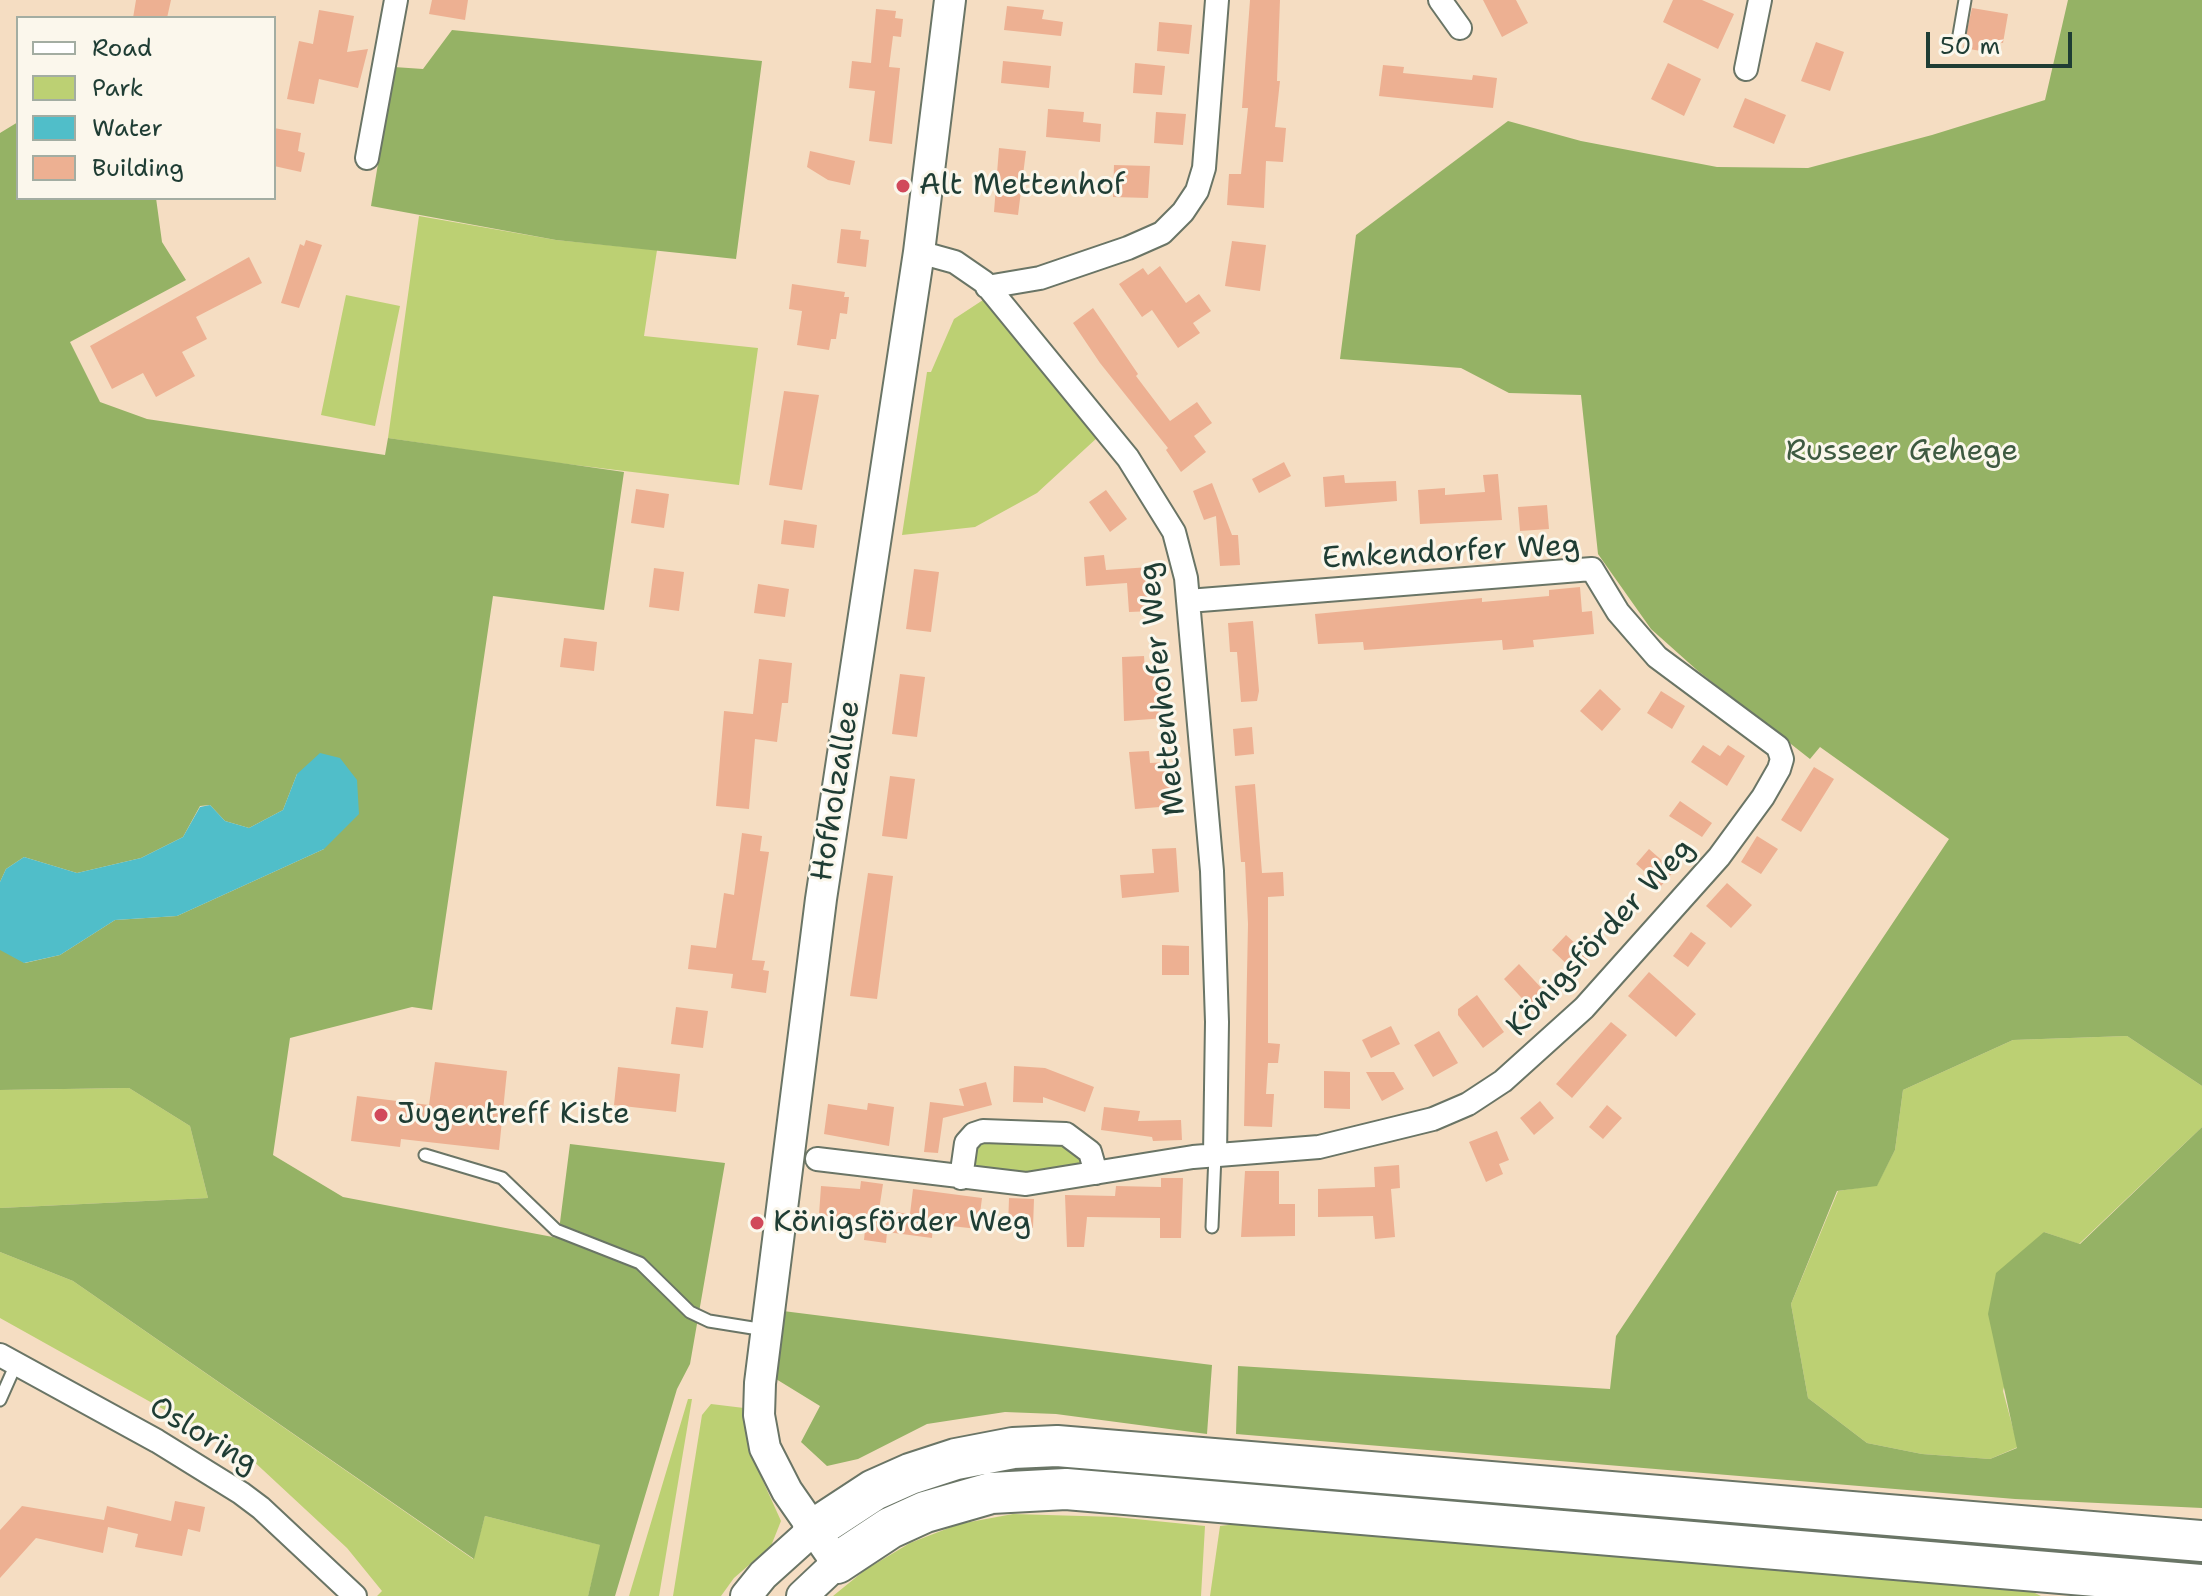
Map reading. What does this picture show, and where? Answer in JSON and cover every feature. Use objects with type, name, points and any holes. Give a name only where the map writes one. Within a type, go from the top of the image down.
[{"type":"highway","points":[[813,1530],[863,1496],[910,1474],[985,1454],[1057,1446],[2202,1541]]},
{"type":"highway","points":[[837,1563],[890,1528],[925,1512],[991,1493],[1066,1489],[2202,1585]]},
{"type":"street","points":[[367,158],[396,0]]},
{"type":"street","name":"Hofholzallee","points":[[837,1563],[779,1476],[761,1432],[759,1392],[821,899],[919,252],[950,0]]},
{"type":"street","points":[[987,287],[1040,278],[1128,248],[1162,233],[1183,212],[1197,191],[1204,168],[1217,0]]},
{"type":"street","points":[[1440,0],[1460,28]]},
{"type":"street","points":[[1746,69],[1760,0]]},
{"type":"street","name":"Mettenhofer Weg","points":[[919,252],[955,262],[987,287],[1151,490],[1174,532],[1188,601],[1216,945],[1215,1155]]},
{"type":"street","name":"Emkendorfer Weg","points":[[1188,601],[1592,569],[1618,612],[1657,657],[1770,740],[1778,747],[1782,759]]},
{"type":"street","name":"Königsförder Weg","points":[[817,1159],[1026,1184],[1215,1155],[1319,1147],[1412,1127],[1468,1104],[1503,1081],[1584,1008],[1660,927],[1763,797],[1782,759]]},
{"type":"street","points":[[961,1178],[966,1143],[974,1134],[983,1131],[1066,1134],[1090,1152],[1096,1173]]},
{"type":"street","name":"Osloring","points":[[8,1360],[157,1441],[241,1493],[296,1539],[355,1596]]},
{"type":"street","points":[[746,1596],[763,1575],[813,1530]]},
{"type":"street","points":[[802,1596],[837,1563]]},
{"type":"lane","points":[[1959,35],[1965,0]]},
{"type":"lane","points":[[425,1155],[502,1178],[556,1230],[640,1263],[690,1312],[709,1321],[766,1330]]},
{"type":"lane","name":"Mettenhofer Weg","points":[[1212,1227],[1215,1155]]},
{"type":"lane","points":[[0,1400],[8,1360]]},
{"type":"green space","name":"Russeer Gehege","points":[[2068,0],[2202,0],[2202,1086],[2127,1036],[2013,1040],[1903,1090],[1895,1150],[1877,1186],[1837,1191],[1791,1304],[1808,1398],[1867,1443],[1922,1454],[1990,1459],[2017,1448],[1988,1314],[1996,1273],[2044,1232],[2080,1244],[2202,1127],[2202,1508],[2015,1499],[1236,1434],[1238,1366],[1610,1389],[1616,1336],[1949,839],[1820,747],[1810,759],[1698,671],[1651,629],[1598,554],[1581,395],[1509,393],[1461,368],[1340,359],[1356,235],[1508,121],[1581,141],[1717,167],[1808,168],[1932,135],[2045,100]]},
{"type":"green space","points":[[452,30],[762,61],[736,259],[556,240],[371,206],[394,67],[423,69]]},
{"type":"green space","points":[[16,123],[16,200],[156,200],[162,242],[186,280],[70,342],[100,402],[147,419],[385,455],[388,438],[624,472],[604,610],[493,596],[432,1010],[412,1007],[290,1038],[273,1155],[343,1197],[558,1238],[570,1144],[725,1163],[690,1364],[677,1389],[615,1596],[588,1596],[600,1545],[485,1516],[474,1559],[73,1281],[0,1252],[0,1208],[208,1198],[190,1126],[129,1088],[0,1090],[0,949],[25,963],[60,955],[115,920],[177,916],[324,849],[297,774],[283,810],[249,828],[225,821],[210,805],[200,806],[183,837],[141,858],[77,873],[24,857],[6,869],[0,882],[0,133]]},
{"type":"green space","points":[[419,216],[556,240],[657,250],[644,336],[758,348],[739,485],[534,460],[388,438]]},
{"type":"green space","points":[[346,295],[400,306],[375,426],[321,415]]},
{"type":"green space","points":[[983,300],[1098,437],[1037,493],[975,527],[902,535],[927,372],[931,372],[954,319]]},
{"type":"green space","points":[[2127,1036],[2202,1086],[2202,1127],[2079,1244],[2044,1232],[2003,1391],[2018,1447],[1990,1459],[1922,1454],[1867,1443],[1808,1398],[1791,1304],[1838,1191],[1877,1185],[1895,1150],[1903,1090],[2013,1040]]},
{"type":"green space","points":[[129,1088],[190,1126],[208,1198],[0,1208],[0,1090]]},
{"type":"green space","points":[[1057,1140],[1080,1156],[1080,1165],[1039,1174],[973,1172],[973,1146],[978,1141]]},
{"type":"green space","points":[[0,1252],[73,1281],[473,1559],[485,1516],[601,1545],[588,1596],[377,1596],[382,1591],[347,1548],[249,1457],[0,1318]]},
{"type":"green space","points":[[783,1311],[1212,1365],[1207,1434],[1056,1414],[1005,1412],[927,1424],[858,1459],[827,1466],[801,1442],[820,1406],[776,1379]]},
{"type":"green space","points":[[688,1399],[692,1399],[659,1596],[629,1596]]},
{"type":"green space","points":[[711,1404],[744,1408],[749,1450],[781,1521],[771,1546],[734,1578],[721,1596],[673,1596],[702,1415]]},
{"type":"green space","points":[[1013,1514],[1116,1517],[1205,1526],[1201,1596],[833,1596],[865,1570],[910,1543],[959,1524]]},
{"type":"green space","points":[[1237,1524],[1646,1555],[2031,1591],[2041,1596],[1210,1596],[1220,1526]]},
{"type":"water","points":[[320,753],[340,758],[357,780],[359,814],[324,849],[177,916],[115,920],[60,955],[24,963],[0,950],[0,882],[6,869],[24,857],[77,873],[141,858],[183,837],[200,807],[210,805],[225,821],[249,828],[283,810],[297,774]]},
{"type":"building","points":[[136,0],[171,0],[167,16],[133,16]]},
{"type":"building","points":[[432,0],[468,0],[465,20],[429,14]]},
{"type":"building","points":[[1250,0],[1280,0],[1277,81],[1280,81],[1275,127],[1286,128],[1283,162],[1266,161],[1264,208],[1227,205],[1229,174],[1241,174],[1248,108],[1242,108]]},
{"type":"building","points":[[1483,0],[1516,0],[1528,23],[1502,37]]},
{"type":"building","points":[[1673,0],[1702,0],[1734,14],[1718,49],[1663,22]]},
{"type":"building","points":[[1007,6],[1044,10],[1042,19],[1063,22],[1061,36],[1004,30]]},
{"type":"building","points":[[1972,8],[2008,14],[2003,43],[1989,40],[1987,52],[1963,48]]},
{"type":"building","points":[[876,9],[896,11],[895,18],[903,19],[901,37],[893,36],[889,67],[900,68],[892,144],[869,141],[875,91],[849,88],[852,61],[871,63]]},
{"type":"building","points":[[319,10],[354,16],[347,52],[368,49],[358,88],[319,79],[314,104],[287,99],[299,41],[313,44]]},
{"type":"building","points":[[1159,22],[1192,25],[1189,54],[1157,51]]},
{"type":"building","points":[[1816,42],[1844,52],[1830,91],[1801,81]]},
{"type":"building","points":[[1003,61],[1051,66],[1049,88],[1001,83]]},
{"type":"building","points":[[1135,63],[1165,66],[1162,95],[1133,93]]},
{"type":"building","points":[[1668,63],[1701,79],[1684,116],[1651,99]]},
{"type":"building","points":[[1383,65],[1404,67],[1403,73],[1472,80],[1473,75],[1497,78],[1493,108],[1379,96]]},
{"type":"building","points":[[1745,98],[1786,115],[1774,144],[1733,127]]},
{"type":"building","points":[[1048,109],[1084,112],[1083,122],[1101,124],[1100,142],[1046,137]]},
{"type":"building","points":[[1156,112],[1186,114],[1183,145],[1154,143]]},
{"type":"building","points":[[276,128],[301,133],[298,151],[305,153],[301,172],[276,166]]},
{"type":"building","points":[[999,148],[1026,151],[1018,215],[994,212]]},
{"type":"building","points":[[810,151],[855,161],[850,185],[828,180],[807,167]]},
{"type":"building","points":[[1114,165],[1150,166],[1148,198],[1113,197]]},
{"type":"building","points":[[841,229],[861,231],[860,239],[869,240],[866,267],[837,263]]},
{"type":"building","points":[[306,240],[322,245],[299,308],[281,303],[300,244],[304,246]]},
{"type":"building","points":[[1232,241],[1266,245],[1260,291],[1225,286]]},
{"type":"building","points":[[249,257],[262,283],[196,317],[207,339],[182,352],[195,376],[156,397],[143,373],[112,389],[90,346]]},
{"type":"building","points":[[1160,266],[1186,303],[1199,294],[1211,311],[1193,323],[1200,333],[1178,348],[1152,310],[1142,317],[1119,284],[1143,268],[1148,275]]},
{"type":"building","points":[[792,284],[845,292],[844,297],[849,297],[847,314],[840,313],[836,339],[831,339],[829,350],[797,345],[802,311],[789,309]]},
{"type":"building","points":[[1093,308],[1138,374],[1136,376],[1170,421],[1197,402],[1212,423],[1194,436],[1206,452],[1181,472],[1166,450],[1168,448],[1100,363],[1073,323]]},
{"type":"building","points":[[784,391],[819,395],[802,490],[769,485]]},
{"type":"building","points":[[1284,462],[1291,476],[1259,493],[1252,479]]},
{"type":"building","points":[[1498,474],[1502,520],[1420,524],[1418,490],[1445,488],[1445,495],[1485,492],[1483,475]]},
{"type":"building","points":[[1344,475],[1345,483],[1396,481],[1397,501],[1325,507],[1323,477]]},
{"type":"building","points":[[1212,483],[1232,535],[1238,535],[1240,565],[1220,566],[1216,516],[1204,520],[1193,491]]},
{"type":"building","points":[[636,489],[669,494],[664,528],[631,523]]},
{"type":"building","points":[[1106,490],[1127,519],[1110,532],[1089,502]]},
{"type":"building","points":[[1547,505],[1549,529],[1520,531],[1518,507]]},
{"type":"building","points":[[784,520],[817,525],[814,548],[781,544]]},
{"type":"building","points":[[1104,555],[1106,570],[1150,567],[1153,611],[1129,612],[1127,583],[1086,586],[1084,557]]},
{"type":"building","points":[[654,568],[684,572],[679,611],[649,607]]},
{"type":"building","points":[[914,569],[939,572],[931,632],[906,629]]},
{"type":"building","points":[[758,584],[789,589],[785,617],[754,613]]},
{"type":"building","points":[[1580,587],[1582,612],[1592,611],[1594,634],[1533,640],[1534,647],[1503,650],[1502,640],[1364,650],[1363,642],[1318,644],[1315,614],[1482,598],[1482,602],[1549,596],[1549,590]]},
{"type":"building","points":[[1253,621],[1259,691],[1257,701],[1241,702],[1237,652],[1230,652],[1228,623]]},
{"type":"building","points":[[564,638],[597,642],[594,671],[560,667]]},
{"type":"building","points":[[1144,656],[1145,670],[1162,669],[1166,718],[1124,721],[1122,657]]},
{"type":"building","points":[[759,659],[792,663],[788,703],[782,703],[777,742],[755,739],[749,809],[716,806],[724,711],[753,714]]},
{"type":"building","points":[[900,674],[925,677],[917,737],[892,734]]},
{"type":"building","points":[[1600,689],[1621,709],[1602,731],[1580,711]]},
{"type":"building","points":[[1661,691],[1685,706],[1672,729],[1647,713]]},
{"type":"building","points":[[1252,727],[1254,754],[1235,756],[1233,729]]},
{"type":"building","points":[[1703,745],[1720,756],[1728,745],[1745,756],[1727,786],[1691,762]]},
{"type":"building","points":[[1149,751],[1150,763],[1169,762],[1172,806],[1135,809],[1129,752]]},
{"type":"building","points":[[1814,767],[1834,779],[1801,832],[1781,820]]},
{"type":"building","points":[[890,776],[915,779],[907,839],[882,836]]},
{"type":"building","points":[[1255,784],[1262,873],[1283,872],[1284,896],[1268,897],[1268,1043],[1280,1044],[1278,1063],[1268,1063],[1266,1094],[1274,1094],[1272,1127],[1244,1126],[1248,924],[1245,862],[1241,862],[1235,786]]},
{"type":"building","points":[[1680,801],[1712,823],[1702,837],[1669,816]]},
{"type":"building","points":[[742,833],[762,836],[760,851],[769,852],[752,960],[765,961],[763,970],[769,971],[766,993],[731,988],[733,974],[688,969],[691,945],[716,948],[724,893],[734,895]]},
{"type":"building","points":[[1757,836],[1778,849],[1761,874],[1741,862]]},
{"type":"building","points":[[1176,848],[1179,892],[1122,898],[1120,875],[1154,873],[1152,849]]},
{"type":"building","points":[[1649,849],[1674,871],[1661,886],[1636,864]]},
{"type":"building","points":[[868,873],[893,876],[877,999],[850,996]]},
{"type":"building","points":[[1727,883],[1752,905],[1731,928],[1706,906]]},
{"type":"building","points":[[1691,932],[1706,943],[1688,967],[1673,956]]},
{"type":"building","points":[[1566,935],[1590,957],[1575,972],[1552,950]]},
{"type":"building","points":[[1162,945],[1189,946],[1189,975],[1162,975]]},
{"type":"building","points":[[1519,964],[1548,995],[1532,1009],[1504,979]]},
{"type":"building","points":[[1649,972],[1696,1014],[1676,1037],[1628,996]]},
{"type":"building","points":[[1477,995],[1504,1032],[1483,1048],[1458,1015],[1458,1009]]},
{"type":"building","points":[[676,1007],[708,1011],[703,1048],[671,1044]]},
{"type":"building","points":[[1611,1022],[1627,1035],[1572,1098],[1556,1084]]},
{"type":"building","points":[[1391,1026],[1400,1044],[1371,1058],[1362,1040]]},
{"type":"building","points":[[1439,1031],[1458,1063],[1433,1077],[1414,1045]]},
{"type":"building","points":[[435,1062],[507,1071],[499,1150],[401,1139],[400,1147],[351,1141],[357,1096],[429,1105]]},
{"type":"building","points":[[1014,1066],[1045,1068],[1094,1087],[1085,1112],[1043,1097],[1043,1103],[1013,1102]]},
{"type":"building","points":[[618,1067],[680,1074],[676,1112],[614,1105]]},
{"type":"building","points":[[1324,1071],[1350,1072],[1350,1109],[1324,1108]]},
{"type":"building","points":[[1366,1072],[1394,1072],[1404,1089],[1382,1101]]},
{"type":"building","points":[[986,1082],[992,1105],[943,1118],[938,1153],[924,1152],[930,1102],[964,1106],[959,1089]]},
{"type":"building","points":[[1540,1101],[1554,1118],[1534,1135],[1520,1118]]},
{"type":"building","points":[[868,1103],[894,1107],[889,1146],[824,1134],[828,1104],[867,1110]]},
{"type":"building","points":[[1607,1105],[1622,1118],[1603,1139],[1589,1127]]},
{"type":"building","points":[[1104,1107],[1140,1111],[1138,1121],[1181,1120],[1182,1140],[1153,1141],[1152,1137],[1101,1130]]},
{"type":"building","points":[[1497,1131],[1509,1160],[1499,1164],[1503,1174],[1486,1182],[1469,1142]]},
{"type":"building","points":[[1399,1165],[1400,1188],[1391,1189],[1395,1237],[1375,1239],[1373,1216],[1318,1217],[1318,1189],[1375,1187],[1374,1167]]},
{"type":"building","points":[[1245,1171],[1279,1171],[1279,1204],[1295,1204],[1295,1236],[1241,1237]]},
{"type":"building","points":[[1161,1178],[1183,1178],[1181,1238],[1160,1238],[1160,1218],[1087,1217],[1084,1247],[1067,1247],[1065,1195],[1115,1196],[1116,1186],[1161,1187]]},
{"type":"building","points":[[861,1181],[883,1184],[879,1210],[910,1214],[913,1189],[982,1198],[978,1229],[933,1224],[932,1238],[887,1232],[886,1243],[864,1240],[866,1220],[819,1215],[821,1186],[860,1189]]},
{"type":"building","points":[[1009,1198],[1034,1199],[1033,1228],[1008,1228]]},
{"type":"building","points":[[175,1501],[205,1507],[200,1532],[188,1529],[182,1556],[135,1547],[138,1534],[108,1527],[103,1553],[36,1538],[0,1578],[0,1530],[22,1506],[104,1520],[107,1506],[171,1521]]},
{"type":"place","name":"Alt Mettenhof","points":[[903,186]]},
{"type":"place","name":"Jugentreff Kiste","points":[[381,1115]]},
{"type":"place","name":"Königsförder Weg","points":[[757,1223]]}]
